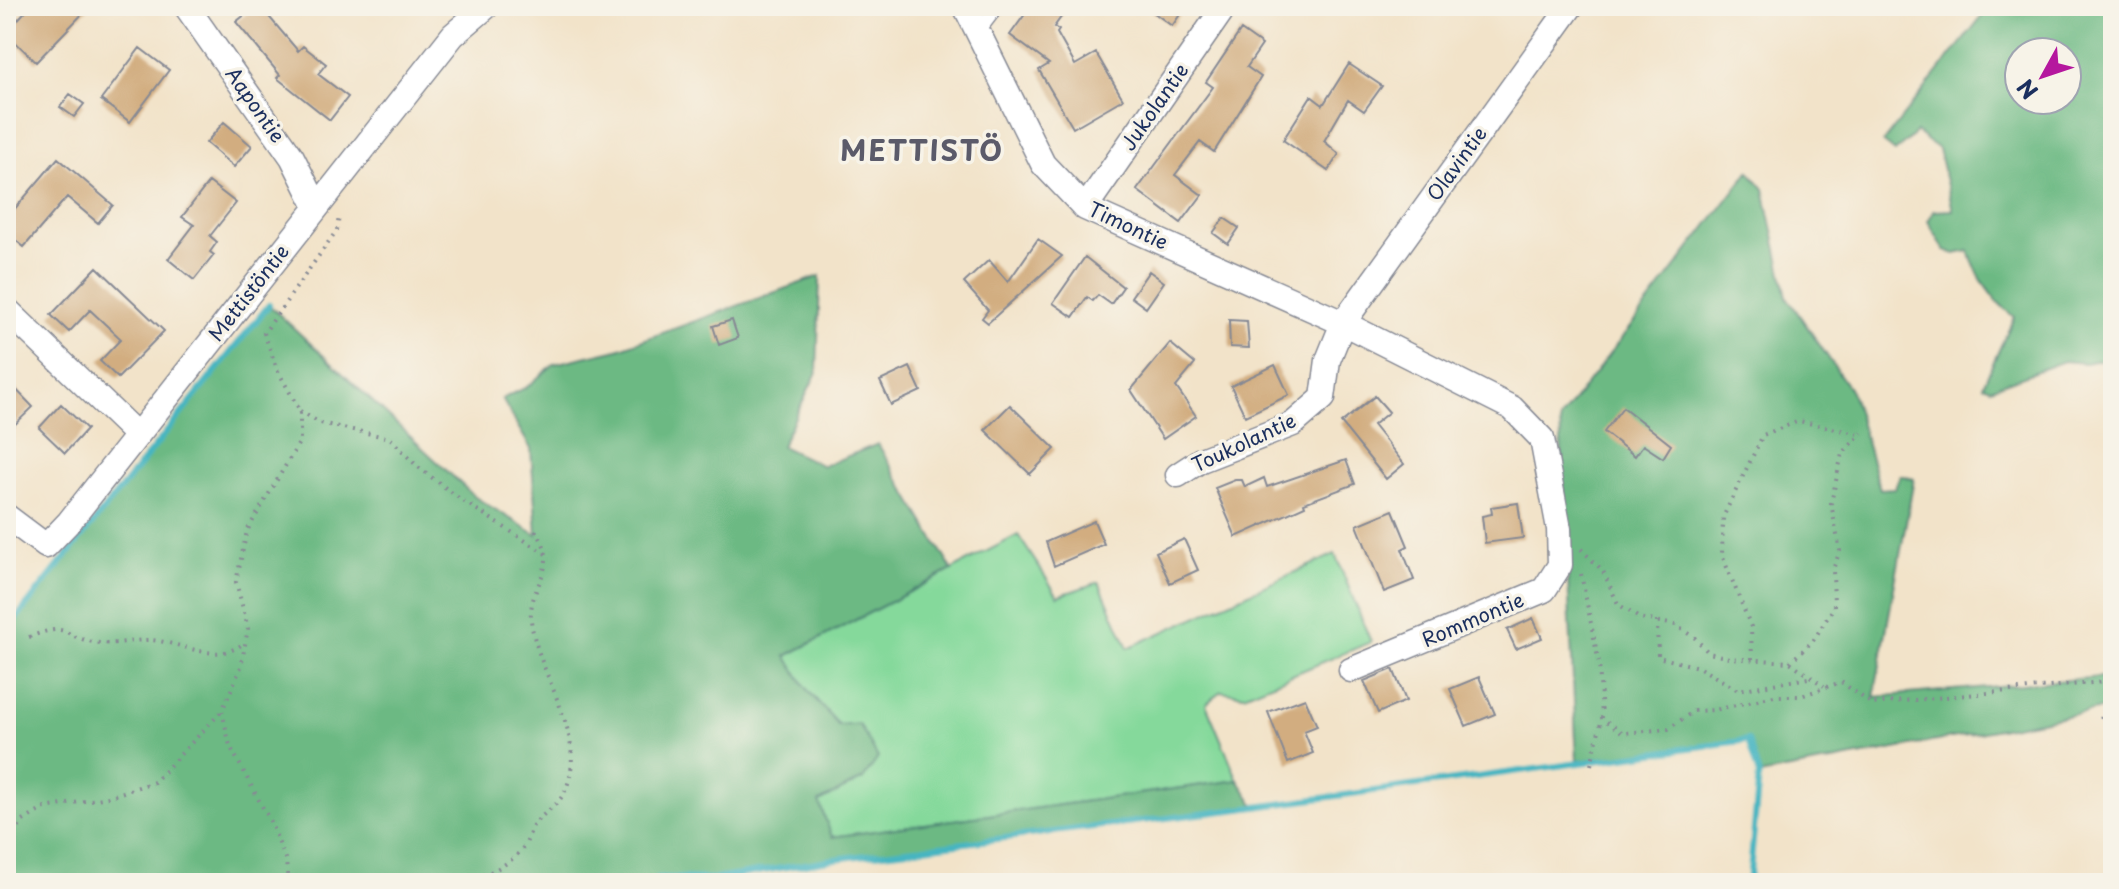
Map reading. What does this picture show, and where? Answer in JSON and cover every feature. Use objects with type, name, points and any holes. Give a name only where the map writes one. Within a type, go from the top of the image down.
[{"type":"street","name":"Aapontie","points":[[186,6],[292,157],[320,203]]},
{"type":"street","name":"Mettistöntie","points":[[6,516],[46,546],[453,35],[487,6]]},
{"type":"street","name":"Timontie","points":[[965,6],[1043,164],[1085,208],[1343,323]]},
{"type":"street","name":"Jukolantie","points":[[1085,208],[1225,6]]},
{"type":"street","name":"Olavintie","points":[[1343,323],[1571,6]]},
{"type":"street","points":[[6,309],[137,435]]},
{"type":"street","name":"Toukolantie","points":[[1178,475],[1201,460],[1293,424],[1323,398],[1328,360],[1343,323]]},
{"type":"street","name":"Rommontie","points":[[1343,323],[1512,408],[1542,439],[1566,550],[1544,590],[1351,670]]},
{"type":"lane","points":[[979,31],[998,6]]},
{"type":"path","points":[[6,848],[23,821],[45,808],[108,797],[154,782],[222,711],[241,667],[248,628],[236,582],[247,531],[300,441],[300,411],[277,369],[264,333],[337,230],[341,218],[320,203]]},
{"type":"path","points":[[300,411],[320,423],[390,438],[417,466],[460,499],[546,554]]},
{"type":"path","points":[[1752,659],[1751,627],[1722,555],[1723,517],[1763,435],[1799,421],[1860,433],[1842,454],[1831,503],[1840,551],[1833,569],[1834,607],[1813,641],[1790,662]]},
{"type":"path","points":[[460,883],[489,873],[511,860],[525,845],[533,826],[561,799],[572,774],[572,749],[531,619],[535,595],[548,565],[543,540],[534,529]]},
{"type":"path","points":[[1591,765],[1602,718],[1599,663],[1588,598],[1566,550],[1580,548],[1603,571],[1618,604],[1639,618],[1675,625],[1695,638],[1709,653],[1790,662],[1808,678],[1824,686]]},
{"type":"path","points":[[1657,621],[1658,657],[1698,667],[1738,690],[1808,678]]},
{"type":"path","points":[[29,637],[48,630],[67,629],[90,642],[119,645],[148,640],[204,652],[232,652],[246,641]]},
{"type":"path","points":[[1602,718],[1623,733],[1668,729],[1694,711],[1715,710],[1774,696],[1801,696],[1841,682],[1872,704],[2113,681]]},
{"type":"path","points":[[2101,718],[2113,688]]},
{"type":"path","points":[[222,711],[230,746],[270,821],[286,861],[288,883]]},
{"type":"path","points":[[387,883],[415,883]]},
{"type":"green space","points":[[1990,6],[2113,6],[2113,357],[2085,363],[2064,361],[1991,388],[1983,385],[2014,317],[1986,287],[1969,251],[1955,254],[1945,251],[1928,221],[1934,211],[1953,210],[1938,149],[1916,132],[1895,152],[1883,142]]},
{"type":"green space","points":[[1749,171],[1764,189],[1787,297],[1851,391],[1880,489],[1895,488],[1900,475],[1914,479],[1874,697],[2113,676],[2113,707],[1759,775],[1748,740],[1577,761],[1560,419]]},
{"type":"green space","points":[[820,276],[817,372],[781,446],[823,466],[878,444],[952,570],[786,656],[809,692],[839,726],[859,724],[878,758],[863,779],[819,802],[832,837],[1238,780],[1256,807],[834,859],[679,883],[6,883],[6,631],[269,305],[475,497],[537,535],[531,449],[502,399],[527,387],[554,364],[618,349]]},
{"type":"green space","points":[[1018,535],[1058,596],[1099,582],[1128,648],[1335,554],[1371,642],[1244,695],[1221,691],[1206,704],[1238,780],[832,837],[819,802],[863,779],[840,726],[809,692],[786,656]]},
{"type":"building","points":[[30,6],[90,6],[36,62],[6,33]]},
{"type":"building","points":[[260,6],[298,51],[303,46],[326,64],[318,74],[348,97],[330,120],[277,78],[280,75],[236,22]]},
{"type":"building","points":[[1031,6],[1069,6],[1054,27],[1059,30],[1057,33],[1075,65],[1096,53],[1123,99],[1073,128],[1039,70],[1049,64],[1010,35]]},
{"type":"building","points":[[1145,6],[1186,6],[1172,26]]},
{"type":"building","points":[[1241,30],[1262,45],[1247,67],[1261,77],[1214,152],[1200,142],[1175,175],[1202,195],[1181,223],[1137,190],[1213,87],[1206,82]]},
{"type":"building","points":[[140,48],[169,70],[130,122],[101,100]]},
{"type":"building","points":[[1349,64],[1382,86],[1364,111],[1348,100],[1324,141],[1339,154],[1328,171],[1283,140],[1311,96],[1323,105]]},
{"type":"building","points":[[70,94],[84,104],[74,117],[60,107]]},
{"type":"building","points":[[224,122],[252,146],[234,167],[206,143]]},
{"type":"building","points":[[58,158],[113,205],[98,223],[67,197],[24,247],[6,232],[6,219]]},
{"type":"building","points":[[209,182],[236,203],[210,236],[217,242],[210,252],[214,255],[194,280],[168,259],[194,225],[182,217]]},
{"type":"building","points":[[1224,218],[1239,228],[1228,244],[1213,233]]},
{"type":"building","points":[[1038,239],[1062,256],[988,323],[982,318],[988,310],[964,283],[989,260],[1008,282]]},
{"type":"building","points":[[1085,257],[1123,287],[1111,304],[1098,295],[1093,301],[1087,297],[1073,317],[1053,303]]},
{"type":"building","points":[[97,267],[164,331],[118,378],[100,361],[121,339],[90,310],[69,332],[51,315]]},
{"type":"building","points":[[1149,271],[1164,282],[1146,308],[1131,297]]},
{"type":"building","points":[[732,320],[738,338],[719,345],[713,326]]},
{"type":"building","points":[[1229,320],[1247,321],[1249,348],[1230,347]]},
{"type":"building","points":[[1170,343],[1195,364],[1176,387],[1196,416],[1163,439],[1131,390]]},
{"type":"building","points":[[1275,365],[1289,395],[1245,416],[1231,386]]},
{"type":"building","points":[[910,367],[921,391],[891,405],[880,381]]},
{"type":"building","points":[[6,379],[33,407],[6,433]]},
{"type":"building","points":[[1375,396],[1389,412],[1373,425],[1404,464],[1386,479],[1341,423]]},
{"type":"building","points":[[61,404],[87,429],[65,453],[39,428]]},
{"type":"building","points":[[1010,405],[1055,449],[1030,474],[985,430]]},
{"type":"building","points":[[1623,407],[1671,445],[1663,458],[1643,445],[1635,456],[1604,432]]},
{"type":"building","points":[[1346,460],[1355,484],[1304,503],[1305,506],[1236,537],[1215,488],[1235,480],[1242,480],[1245,487],[1264,478],[1267,487]]},
{"type":"building","points":[[1518,503],[1523,538],[1485,543],[1482,516],[1492,514],[1491,507]]},
{"type":"building","points":[[1393,510],[1408,546],[1402,549],[1414,580],[1384,592],[1357,525]]},
{"type":"building","points":[[1094,521],[1104,544],[1054,566],[1046,542]]},
{"type":"building","points":[[1184,539],[1198,570],[1170,583],[1156,552]]},
{"type":"building","points":[[1533,618],[1542,638],[1516,649],[1507,630]]},
{"type":"building","points":[[1393,669],[1406,701],[1378,713],[1364,681]]},
{"type":"building","points":[[1479,677],[1495,714],[1466,726],[1450,689]]},
{"type":"building","points":[[1305,698],[1317,726],[1304,731],[1313,753],[1288,763],[1268,712]]},
{"type":"waterway","points":[[6,631],[269,305]]},
{"type":"waterway","points":[[650,883],[659,878],[716,879],[834,859],[1256,807],[1748,740],[1759,775],[1749,883]]},
{"type":"district","name":"METTISTÖ","points":[[922,151]]}]
